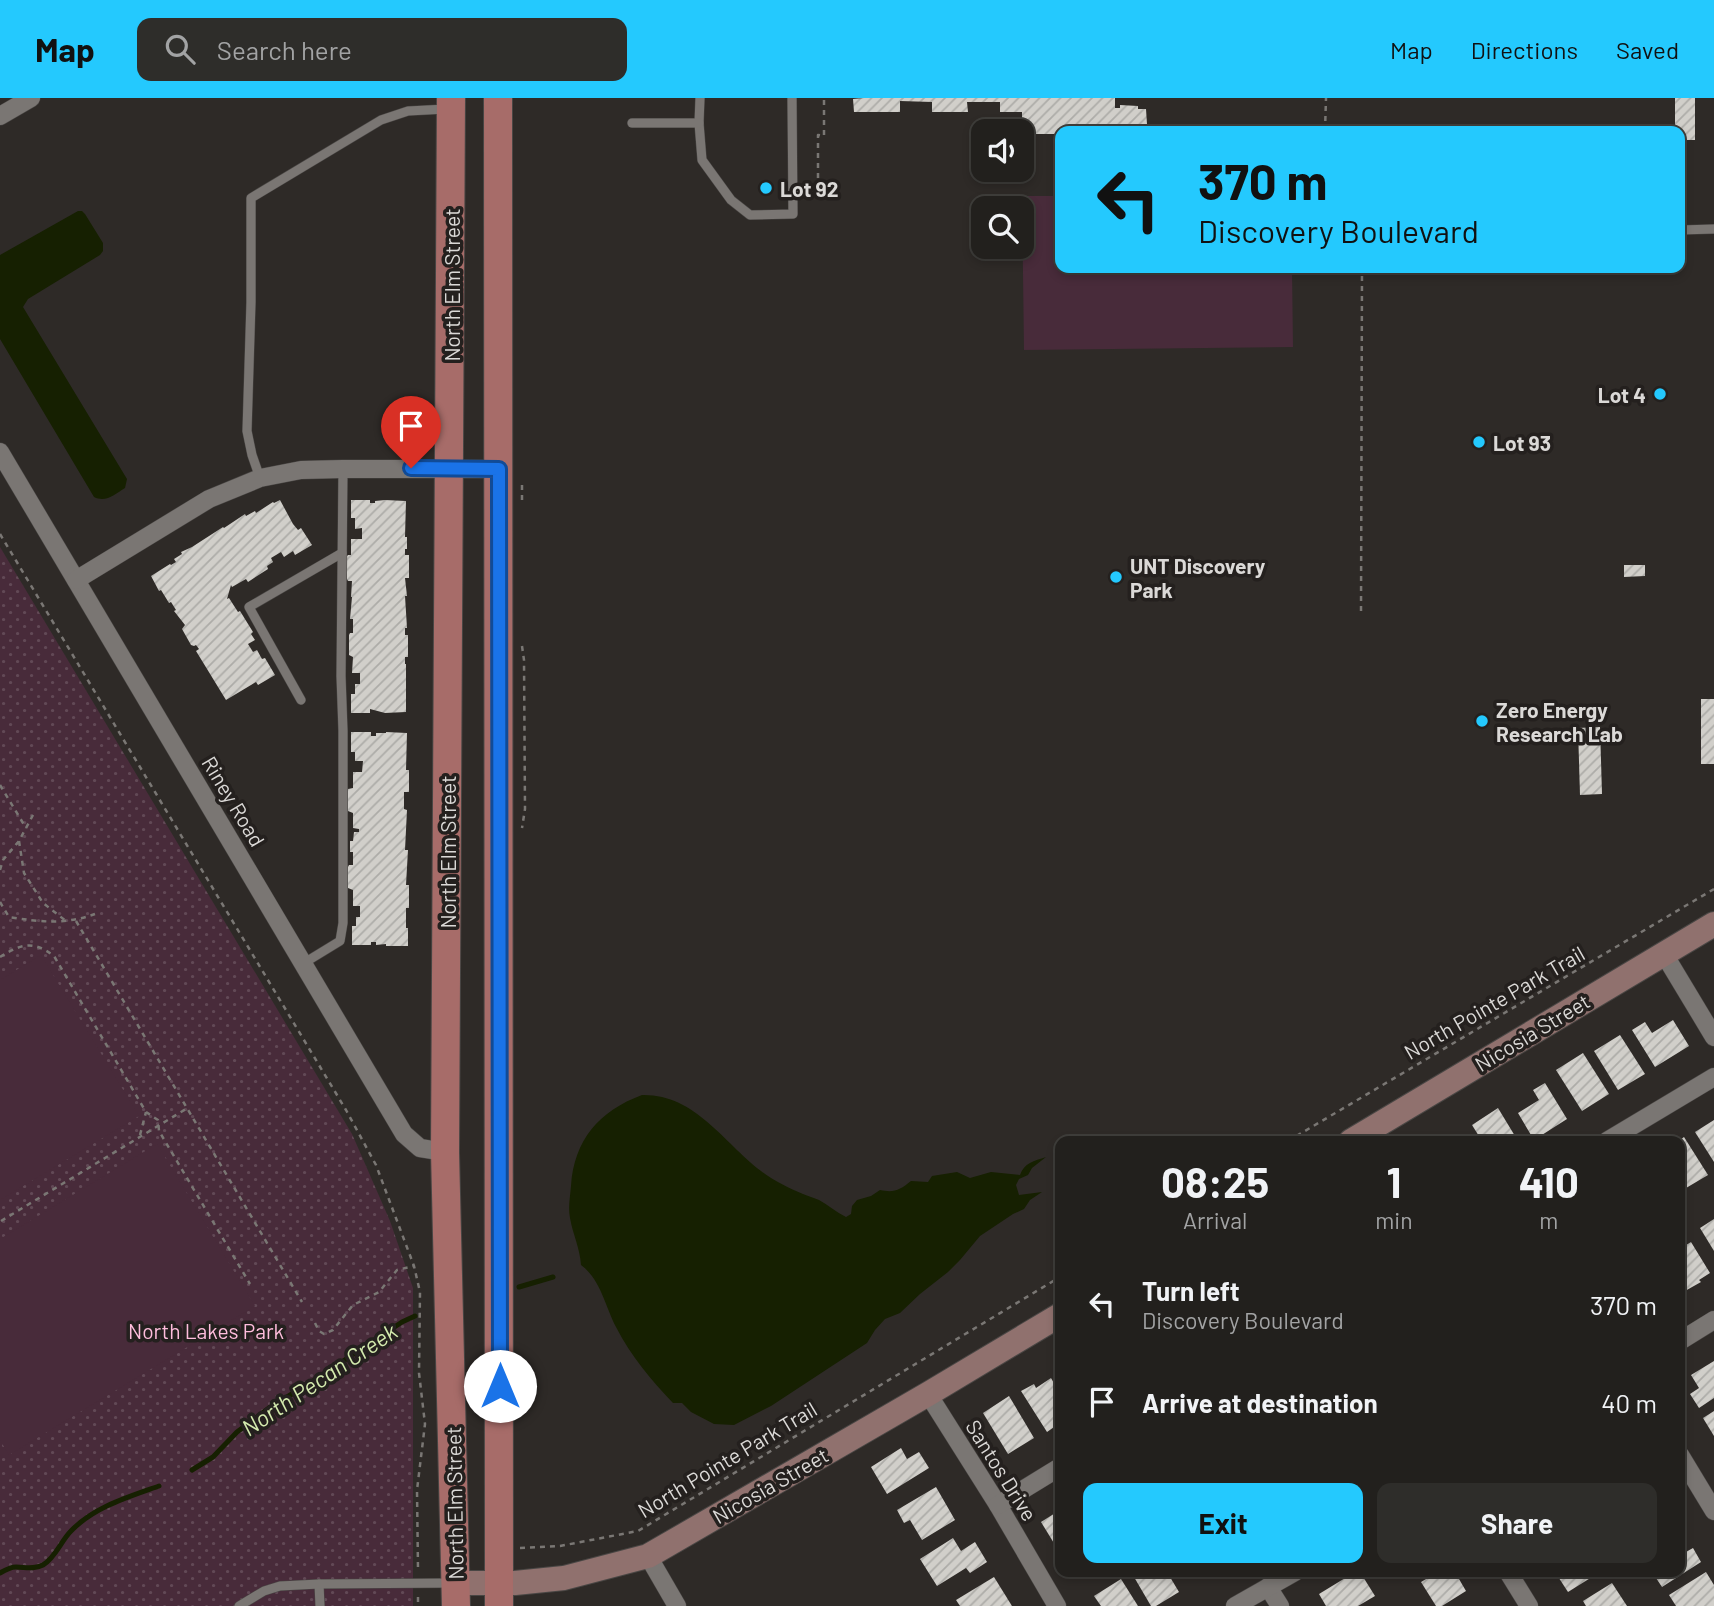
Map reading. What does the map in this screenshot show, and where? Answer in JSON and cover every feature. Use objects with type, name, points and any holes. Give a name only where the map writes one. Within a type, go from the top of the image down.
[{"type":"main road","points":[[498,98],[511,475],[499,1595]]},
{"type":"main road","name":"North Elm Street","points":[[451,104],[445,1152],[456,1595]]},
{"type":"street","points":[[0,116],[31,98]]},
{"type":"street","name":"Riney Road","points":[[0,452],[404,1134],[420,1148],[445,1152]]},
{"type":"street","points":[[76,580],[209,499],[260,478],[301,470],[343,468],[450,468],[511,475]]},
{"type":"street","name":"Nicosia Street","points":[[1359,1136],[1714,923]]},
{"type":"street","points":[[1664,954],[1714,1037]]},
{"type":"street","points":[[1615,1136],[1714,1077]]},
{"type":"street","name":"Nicosia Street","points":[[456,1595],[499,1595],[516,1583],[564,1578],[648,1556],[1055,1317]]},
{"type":"street","points":[[1685,1338],[1714,1320]]},
{"type":"street","name":"Santos Drive","points":[[928,1394],[1057,1606]]},
{"type":"street","points":[[1685,1463],[1714,1511]]},
{"type":"street","points":[[998,1505],[1055,1470]]},
{"type":"street","points":[[648,1556],[677,1606]]},
{"type":"street","points":[[1235,1606],[1286,1577]]},
{"type":"street","points":[[1511,1577],[1529,1606]]},
{"type":"street","points":[[1268,1587],[1280,1606]]},
{"type":"lane","points":[[699,98],[702,160],[731,200],[750,215],[793,214],[792,98]]},
{"type":"lane","points":[[260,478],[247,431],[251,198],[392,115],[451,104]]},
{"type":"lane","points":[[632,123],[699,123]]},
{"type":"lane","points":[[1685,230],[1714,229]]},
{"type":"lane","points":[[304,963],[340,941],[342,933],[343,468]]},
{"type":"lane","points":[[302,700],[248,607],[342,553]]},
{"type":"lane","points":[[319,1584],[320,1606]]},
{"type":"lane","points":[[239,1606],[264,1591],[281,1586],[319,1584],[456,1595]]},
{"type":"path","points":[[818,198],[818,135],[824,136],[824,98]]},
{"type":"path","points":[[1325,126],[1326,98]]},
{"type":"path","points":[[1361,615],[1362,273]]},
{"type":"path","points":[[511,475],[522,509]]},
{"type":"path","points":[[0,534],[376,1165],[414,1266],[420,1292],[419,1373],[425,1424],[417,1490],[418,1570]]},
{"type":"path","points":[[521,641],[524,660],[525,809],[521,836]]},
{"type":"path","points":[[0,785],[26,828]]},
{"type":"path","points":[[0,870],[3,860],[19,841],[33,816]]},
{"type":"path","points":[[19,841],[24,873],[43,903],[66,921]]},
{"type":"path","name":"North Pointe Park Trail","points":[[1296,1136],[1714,889]]},
{"type":"path","points":[[0,902],[9,917],[46,922],[76,921],[95,914]]},
{"type":"path","points":[[76,921],[303,1303]]},
{"type":"path","points":[[0,957],[18,946],[42,947],[54,956],[146,1111],[158,1120],[159,1131],[250,1284]]},
{"type":"path","points":[[1,1221],[187,1109]]},
{"type":"path","points":[[140,1136],[146,1111]]},
{"type":"path","points":[[314,1323],[319,1331],[328,1334],[353,1305],[379,1292],[397,1270],[414,1266]]},
{"type":"path","name":"North Pointe Park Trail","points":[[516,1548],[560,1546],[638,1531],[1055,1280]]},
{"type":"path","points":[[418,1597],[418,1606]]},
{"type":"green space","points":[[1034,196],[1055,196],[1055,273],[1292,273],[1293,347],[1024,350],[1023,259],[1034,259]]},
{"type":"green space","name":"North Lakes Park","points":[[0,547],[352,1134],[390,1221],[413,1288],[413,1606],[0,1606]]},
{"type":"green space","points":[[41,955],[139,1116],[0,1200],[0,980]]},
{"type":"green space","points":[[157,1144],[255,1306],[9,1455],[0,1440],[0,1239]]},
{"type":"shaded area","points":[[78,211],[85,214],[103,243],[103,251],[28,299],[23,307],[127,479],[125,488],[102,499],[94,497],[0,339],[0,255]]},
{"type":"shaded area","points":[[642,1095],[678,1102],[707,1122],[766,1175],[819,1200],[846,1217],[851,1214],[852,1206],[857,1200],[880,1190],[893,1191],[911,1181],[928,1182],[932,1176],[957,1172],[970,1178],[991,1172],[1020,1175],[1027,1165],[1046,1157],[1032,1168],[1028,1175],[1019,1179],[1016,1185],[1019,1195],[1042,1192],[1030,1200],[1024,1209],[980,1236],[948,1272],[900,1313],[885,1319],[867,1343],[771,1406],[734,1425],[714,1424],[691,1412],[682,1403],[673,1403],[635,1358],[616,1327],[598,1286],[581,1265],[571,1224],[569,1206],[573,1170],[583,1141],[601,1119]]},
{"type":"building","points":[[864,98],[1115,98],[1115,108],[1120,108],[1120,105],[1146,109],[1147,124],[1055,126],[1055,134],[1034,134],[1034,119],[1022,119],[1022,112],[1000,112],[1000,102],[967,102],[968,112],[932,112],[932,102],[900,101],[900,112],[854,112],[853,99]]},
{"type":"building","points":[[1675,98],[1695,98],[1695,140],[1685,140],[1685,126],[1675,126]]},
{"type":"building","points":[[280,500],[293,524],[298,530],[301,528],[312,545],[295,555],[293,551],[284,557],[281,552],[271,558],[273,562],[267,566],[268,569],[248,582],[246,579],[232,587],[231,585],[227,599],[240,611],[253,632],[251,634],[255,640],[248,644],[253,652],[257,650],[262,659],[265,658],[275,675],[258,685],[256,682],[226,700],[196,651],[199,649],[196,645],[191,645],[182,629],[185,625],[174,611],[176,610],[161,590],[159,591],[151,576],[176,562],[174,559],[182,554],[181,552],[245,514],[256,513]]},
{"type":"building","points":[[351,500],[370,500],[370,503],[385,500],[406,501],[405,555],[409,555],[409,578],[405,578],[405,635],[408,635],[408,657],[405,657],[406,712],[385,713],[370,709],[370,713],[351,713],[351,694],[355,694],[355,684],[360,684],[360,673],[352,673],[353,657],[349,655],[349,635],[353,633],[353,619],[350,619],[352,581],[347,579],[347,556],[351,555],[351,539],[362,539],[362,528],[355,529],[355,518],[351,518]]},
{"type":"building","points":[[1624,565],[1645,565],[1645,576],[1624,577]]},
{"type":"building","points":[[1701,699],[1714,699],[1714,764],[1701,764]]},
{"type":"building","points":[[1600,727],[1602,794],[1580,795],[1578,728]]},
{"type":"building","points":[[351,732],[371,732],[371,736],[386,732],[407,733],[406,770],[409,770],[409,792],[404,792],[404,809],[407,810],[405,850],[408,850],[408,946],[376,945],[376,942],[371,942],[371,945],[352,945],[352,926],[356,926],[356,917],[360,917],[360,906],[353,906],[353,890],[348,888],[348,867],[353,865],[350,841],[353,841],[354,832],[359,832],[359,829],[353,828],[353,813],[348,811],[348,789],[353,788],[353,772],[362,772],[363,761],[355,761],[355,752],[351,752]]},
{"type":"building","points":[[1673,1020],[1689,1046],[1655,1067],[1632,1030],[1645,1022],[1652,1033]]},
{"type":"building","points":[[1620,1035],[1645,1074],[1618,1090],[1594,1051]]},
{"type":"building","points":[[1583,1053],[1609,1094],[1582,1111],[1556,1070]]},
{"type":"building","points":[[1545,1083],[1567,1119],[1540,1136],[1532,1136],[1518,1113],[1539,1100],[1533,1090]]},
{"type":"building","points":[[1498,1108],[1515,1136],[1479,1136],[1472,1125]]},
{"type":"building","points":[[1714,1120],[1714,1162],[1695,1132]]},
{"type":"building","points":[[1685,1139],[1708,1175],[1685,1189]]},
{"type":"building","points":[[1714,1219],[1714,1251],[1700,1228]]},
{"type":"building","points":[[1691,1242],[1710,1273],[1685,1291],[1685,1246]]},
{"type":"building","points":[[1714,1361],[1714,1398],[1699,1408],[1690,1394],[1699,1388],[1691,1375]]},
{"type":"building","points":[[1051,1378],[1055,1385],[1055,1426],[1047,1432],[1021,1391],[1034,1384],[1036,1388]]},
{"type":"building","points":[[1009,1396],[1034,1438],[1008,1454],[983,1413]]},
{"type":"building","points":[[1714,1411],[1714,1436],[1703,1418]]},
{"type":"building","points":[[901,1448],[907,1459],[919,1452],[929,1468],[887,1494],[871,1467]]},
{"type":"building","points":[[936,1487],[955,1520],[922,1540],[910,1520],[904,1523],[897,1510]]},
{"type":"building","points":[[1055,1513],[1055,1545],[1041,1522]]},
{"type":"building","points":[[953,1538],[961,1551],[975,1542],[987,1562],[970,1573],[966,1568],[937,1586],[920,1559]]},
{"type":"building","points":[[1693,1548],[1701,1562],[1685,1572],[1685,1552]]},
{"type":"building","points":[[1706,1572],[1714,1585],[1714,1606],[1676,1606],[1669,1595]]},
{"type":"building","points":[[994,1577],[1012,1606],[960,1606],[956,1600]]},
{"type":"building","points":[[1134,1577],[1170,1577],[1179,1592],[1156,1606],[1151,1606]]},
{"type":"building","points":[[1347,1577],[1363,1577],[1375,1596],[1358,1606],[1326,1606],[1319,1594]]},
{"type":"building","points":[[1430,1577],[1462,1577],[1459,1579],[1466,1591],[1442,1606],[1436,1606],[1421,1582]]},
{"type":"building","points":[[1558,1577],[1592,1577],[1568,1592]]},
{"type":"building","points":[[1655,1577],[1678,1577],[1662,1587]]},
{"type":"building","points":[[1121,1579],[1138,1606],[1101,1606],[1094,1596]]},
{"type":"building","points":[[1612,1583],[1627,1606],[1586,1606],[1583,1601]]},
{"type":"waterway","name":"North Pecan Creek","points":[[519,1287],[553,1277]]},
{"type":"waterway","name":"North Pecan Creek","points":[[192,1470],[213,1457],[237,1432],[269,1408],[415,1316]]},
{"type":"waterway","name":"North Pecan Creek","points":[[0,1573],[16,1567],[32,1568],[43,1565],[71,1531],[90,1515],[159,1486]]},
{"type":"place","name":"Lot 92","points":[[766,188]]},
{"type":"place","name":"Lot 4","points":[[1660,394]]},
{"type":"place","name":"Lot 93","points":[[1479,442]]},
{"type":"place","name":"UNT Discovery Park","points":[[1116,577]]},
{"type":"place","name":"Zero Energy Research Lab","points":[[1482,721]]},
{"type":"route","points":[[411,468],[499,469],[500,1386]]}]
